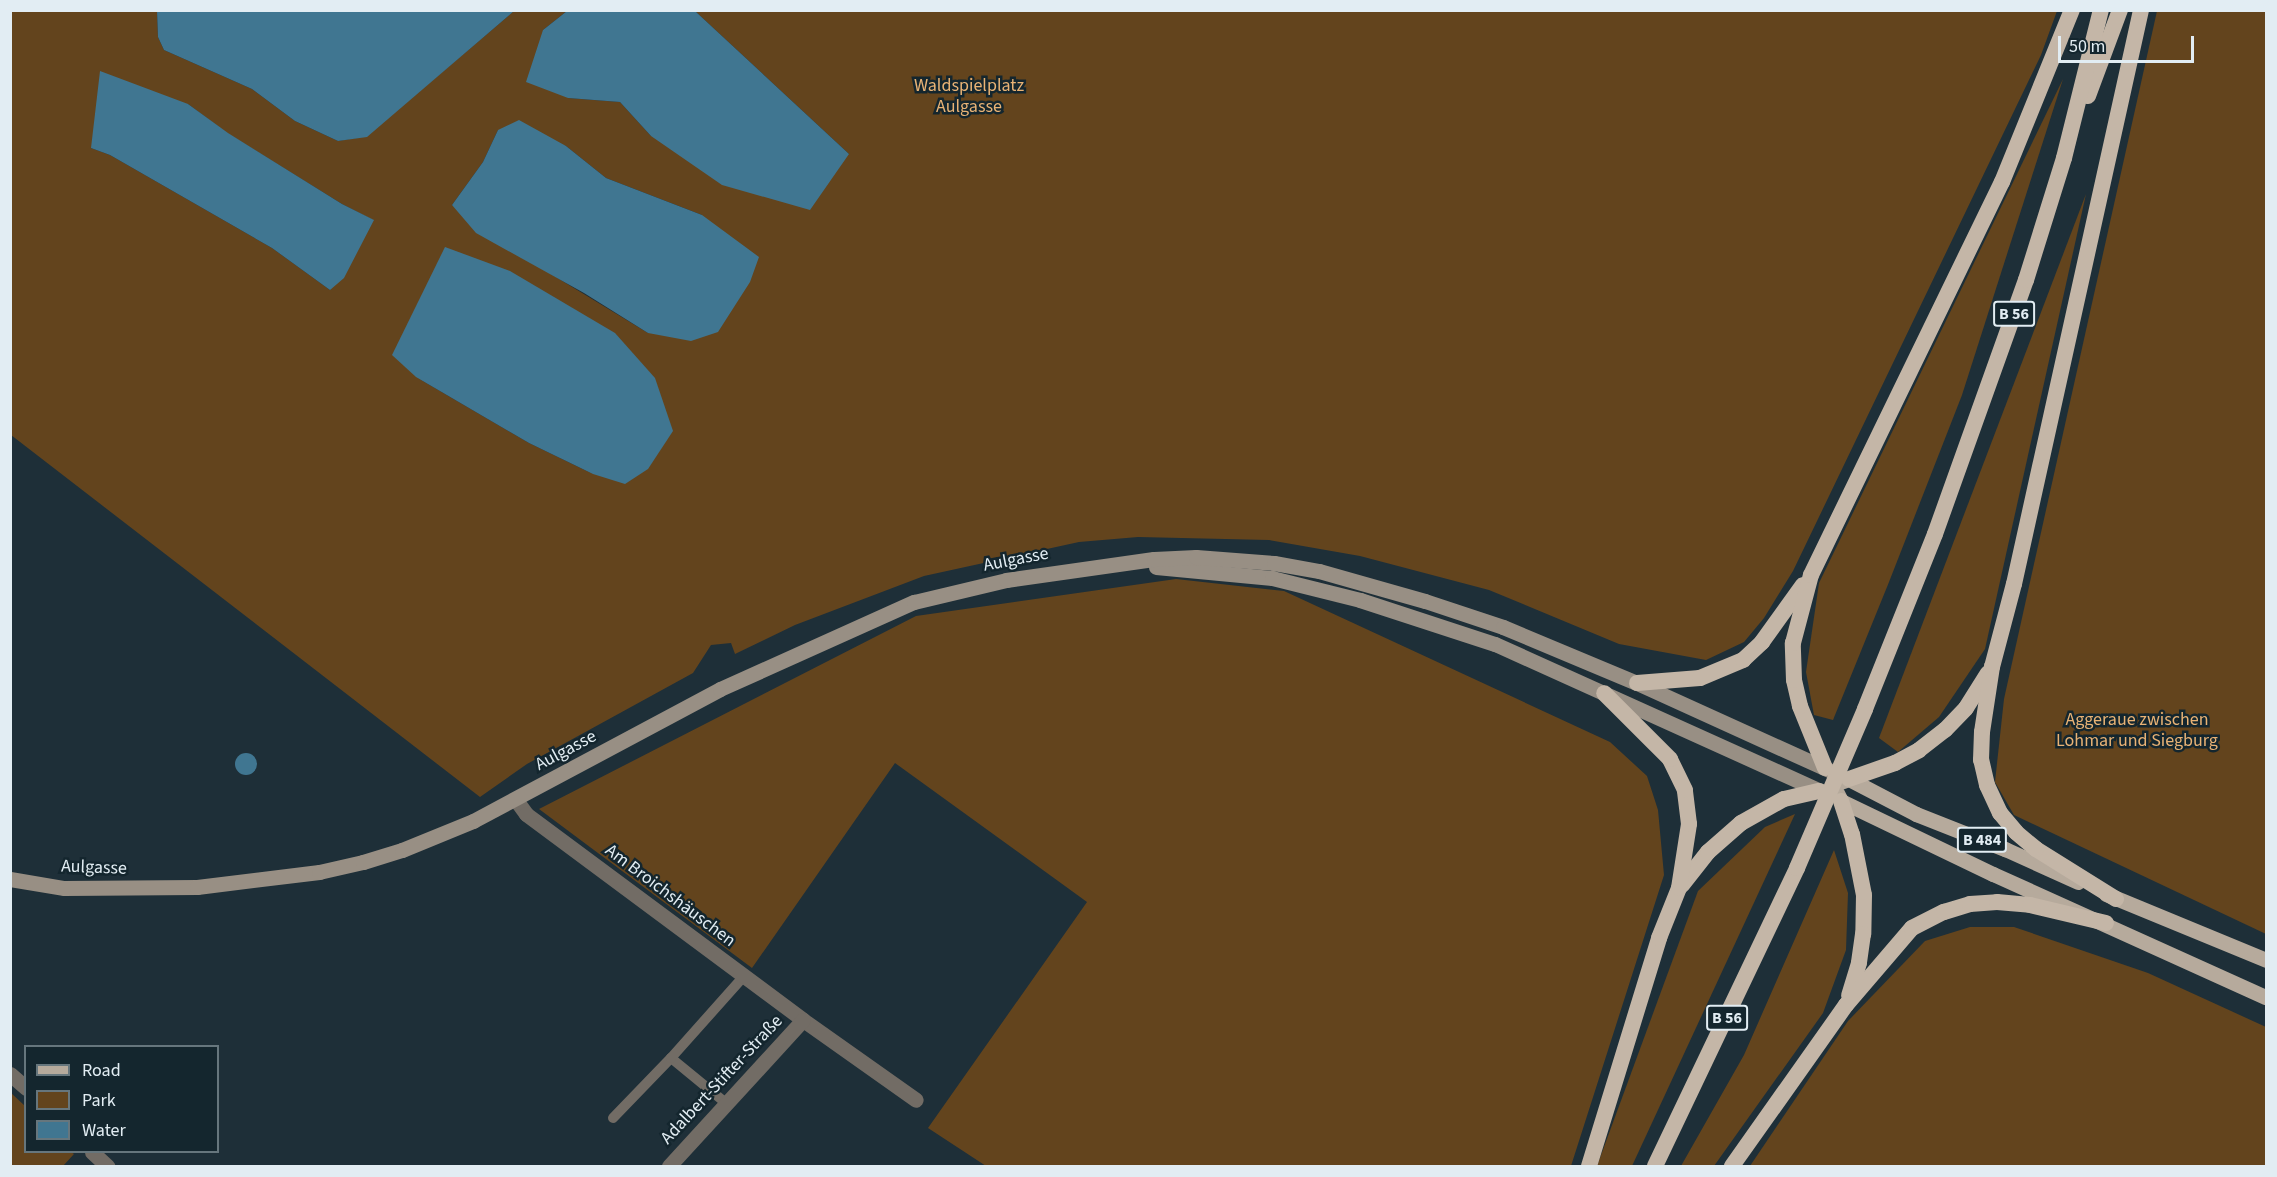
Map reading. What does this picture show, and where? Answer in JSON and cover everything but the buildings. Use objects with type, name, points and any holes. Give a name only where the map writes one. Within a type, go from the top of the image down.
[{"type":"highway","points":[[1637,683],[1700,678],[1743,660],[1762,642],[1811,575],[2001,182],[2072,10]]},
{"type":"highway","name":"B 56","points":[[1654,1167],[1797,868],[1865,709],[1939,523],[2026,280],[2064,158],[2101,10]]},
{"type":"highway","name":"B 56","points":[[2064,158],[2120,10]]},
{"type":"highway","points":[[2116,899],[2036,849],[2016,832],[2000,813],[1987,785],[1982,760],[1982,732],[1992,667],[2014,584],[2141,10]]},
{"type":"highway","points":[[1811,575],[1793,643],[1794,680],[1800,706],[1825,768]]},
{"type":"highway","points":[[1849,779],[1894,763],[1919,750],[1945,730],[1966,708],[1992,667]]},
{"type":"highway","points":[[1589,1167],[1659,938],[1679,888],[1689,824],[1685,790],[1670,759],[1604,693]]},
{"type":"highway","points":[[1679,888],[1708,852],[1741,823],[1784,799],[1826,788]]},
{"type":"highway","points":[[1841,801],[1852,834],[1864,895],[1863,934],[1859,963],[1846,1005]]},
{"type":"highway","points":[[1732,1167],[1846,1005],[1912,928],[1944,912],[1970,904],[1997,902],[2030,905],[2106,923]]},
{"type":"main road","points":[[1120,564],[1196,557],[1274,563],[1367,583],[1503,627],[1637,683],[1849,779]]},
{"type":"main road","points":[[1120,564],[1272,578],[1337,594],[1495,644],[1826,788],[1841,801]]},
{"type":"main road","name":"Aulgasse","points":[[10,879],[64,888],[116,890],[235,884],[319,872],[402,850],[516,800],[720,689],[914,602],[1006,580],[1120,564]]},
{"type":"main road","points":[[1825,768],[1826,788]]},
{"type":"main road","points":[[1826,788],[1849,779]]},
{"type":"main road","name":"B 484","points":[[1849,779],[1916,814],[2005,849],[2116,899],[2266,960]]},
{"type":"main road","name":"B 484","points":[[1841,801],[1993,874],[2266,997]]},
{"type":"street","name":"Am Broichshäuschen","points":[[516,800],[526,814],[803,1020],[916,1100]]},
{"type":"street","name":"Adalbert-Stifter-Straße","points":[[669,1167],[803,1020]]},
{"type":"street","points":[[10,1074],[24,1086]]},
{"type":"street","points":[[93,1153],[107,1167]]},
{"type":"lane","points":[[613,1118],[671,1058],[744,976]]},
{"type":"lane","points":[[671,1058],[727,1104]]},
{"type":"green space","name":"Waldspielplatz Aulgasse","points":[[10,11],[157,11],[158,37],[164,50],[252,89],[295,121],[338,141],[367,136],[514,11],[567,11],[543,30],[568,98],[620,102],[651,136],[849,154],[695,11],[2057,11],[2041,55],[1793,571],[1764,618],[1744,642],[1706,660],[1619,644],[1489,590],[1360,556],[1269,540],[1138,537],[1079,542],[924,576],[795,625],[735,654],[731,643],[711,645],[693,673],[527,764],[480,797],[11,435]],"holes":[[[188,104],[227,133],[342,204],[373,220],[330,290],[272,248],[110,155],[91,148]],[[498,130],[566,146],[606,178],[702,215],[648,333],[536,265],[452,205],[483,162]],[[416,377],[593,474],[529,443]]]},
{"type":"green space","name":"Aggeraue zwischen Lohmar und Siegburg","points":[[2157,11],[2266,11],[2266,934],[2014,815],[1995,782],[2004,699]]},
{"type":"green space","points":[[2063,79],[1962,395],[1889,582],[1833,720],[1814,715],[1806,672],[1819,583]]},
{"type":"green space","points":[[2086,194],[1985,649],[1939,717],[1898,752],[1879,738]]},
{"type":"green space","points":[[1176,579],[1284,591],[1610,742],[1647,776],[1658,810],[1664,875],[1571,1166],[986,1166],[928,1128],[1087,902],[895,763],[752,968],[539,809],[916,616]]},
{"type":"green space","points":[[1795,814],[1632,1166],[1597,1166],[1698,891],[1765,827]]},
{"type":"green space","points":[[1834,850],[1848,893],[1846,950],[1823,1013],[1714,1166],[1681,1166],[1744,1055]]},
{"type":"green space","points":[[1970,927],[2014,927],[2148,973],[2266,1027],[2266,1166],[1750,1166],[1848,1021],[1925,941]]},
{"type":"green space","points":[[10,1092],[24,1105],[24,1153],[74,1154],[63,1166],[11,1166]]},
{"type":"water","points":[[157,10],[514,11],[367,137],[338,141],[295,121],[252,89],[164,50],[158,37]]},
{"type":"water","points":[[567,11],[695,11],[849,154],[810,210],[722,185],[651,136],[620,102],[568,98],[526,82],[543,30]]},
{"type":"water","points":[[100,71],[188,104],[228,133],[342,204],[374,220],[344,278],[330,290],[272,248],[110,155],[91,148]]},
{"type":"water","points":[[519,120],[566,146],[606,178],[702,215],[759,257],[750,282],[718,332],[691,341],[648,333],[584,293],[476,233],[452,205],[483,162],[498,130]]},
{"type":"water","points":[[445,247],[510,271],[615,333],[655,378],[673,431],[648,469],[625,484],[593,474],[529,443],[416,377],[392,355]]},
{"type":"water","points":[[246,753],[254,756],[257,764],[254,772],[246,775],[238,772],[235,764],[238,756]]}]
